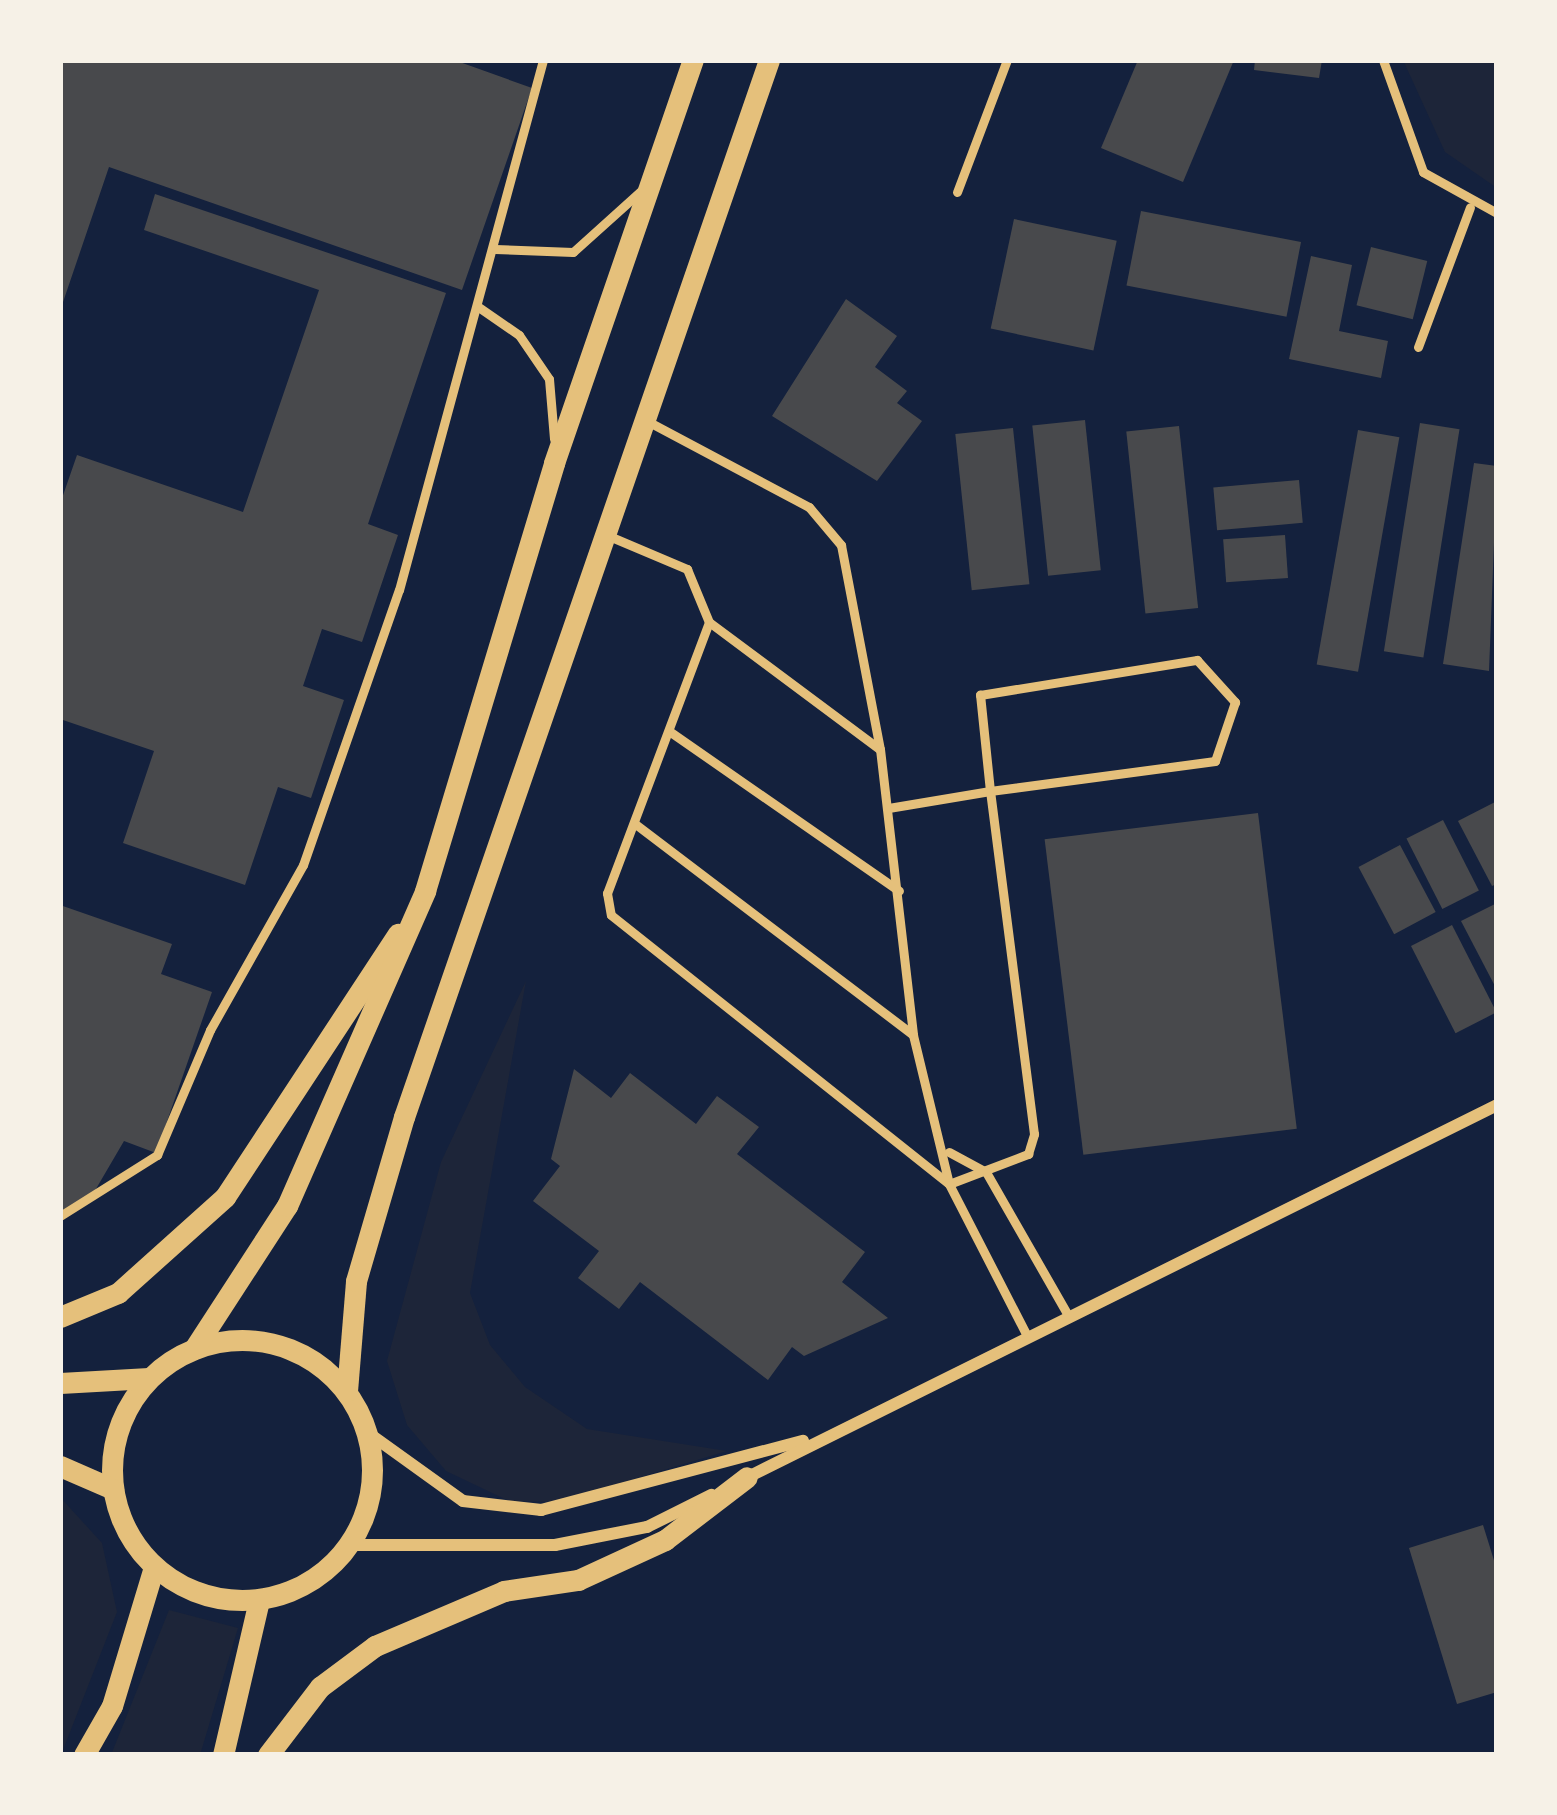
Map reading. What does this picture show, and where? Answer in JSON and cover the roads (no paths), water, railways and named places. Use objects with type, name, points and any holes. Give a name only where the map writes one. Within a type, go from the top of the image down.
[{"type":"street","points":[[194,1348],[277,1346],[346,1391],[367,1432],[372,1490],[350,1545],[310,1582],[259,1600],[203,1595],[154,1567],[113,1490],[118,1429],[149,1378],[194,1348],[287,1206],[425,891],[554,463],[694,60]]},
{"type":"street","points":[[346,1391],[356,1281],[404,1117],[649,422],[769,60]]},
{"type":"street","points":[[60,1317],[118,1293],[225,1197],[425,891]]},
{"type":"street","points":[[350,1545],[555,1545],[647,1527],[1497,1106]]},
{"type":"street","points":[[60,1383],[149,1378]]},
{"type":"street","points":[[367,1432],[463,1501],[541,1510],[832,1432]]},
{"type":"street","points":[[60,1466],[113,1490]]},
{"type":"street","points":[[268,1755],[320,1687],[375,1646],[452,1609],[600,1570],[664,1540],[747,1477]]},
{"type":"street","points":[[84,1755],[112,1706],[154,1567]]},
{"type":"street","points":[[223,1755],[259,1600]]},
{"type":"lane","points":[[60,1216],[157,1155],[210,1030],[303,865],[356,733],[495,249],[542,60]]},
{"type":"lane","points":[[956,192],[1007,60]]},
{"type":"lane","points":[[1383,60],[1423,172],[1470,207],[1497,213]]},
{"type":"lane","points":[[495,249],[573,252],[654,179]]},
{"type":"lane","points":[[1418,347],[1470,207]]},
{"type":"lane","points":[[477,306],[519,335],[549,379],[554,463]]},
{"type":"lane","points":[[649,422],[809,507],[832,530],[849,566],[880,749],[913,1035],[949,1152],[949,1184]]},
{"type":"lane","points":[[609,536],[687,569],[710,622],[880,749]]},
{"type":"lane","points":[[710,622],[607,893],[615,921],[949,1184],[1028,1338]]},
{"type":"lane","points":[[888,808],[990,791],[1215,761],[1235,702],[1197,660],[980,695],[990,791],[1034,1133],[1028,1154],[949,1184]]},
{"type":"lane","points":[[669,731],[899,891]]},
{"type":"lane","points":[[634,823],[913,1035]]},
{"type":"lane","points":[[949,1152],[986,1172],[1069,1317]]}]
